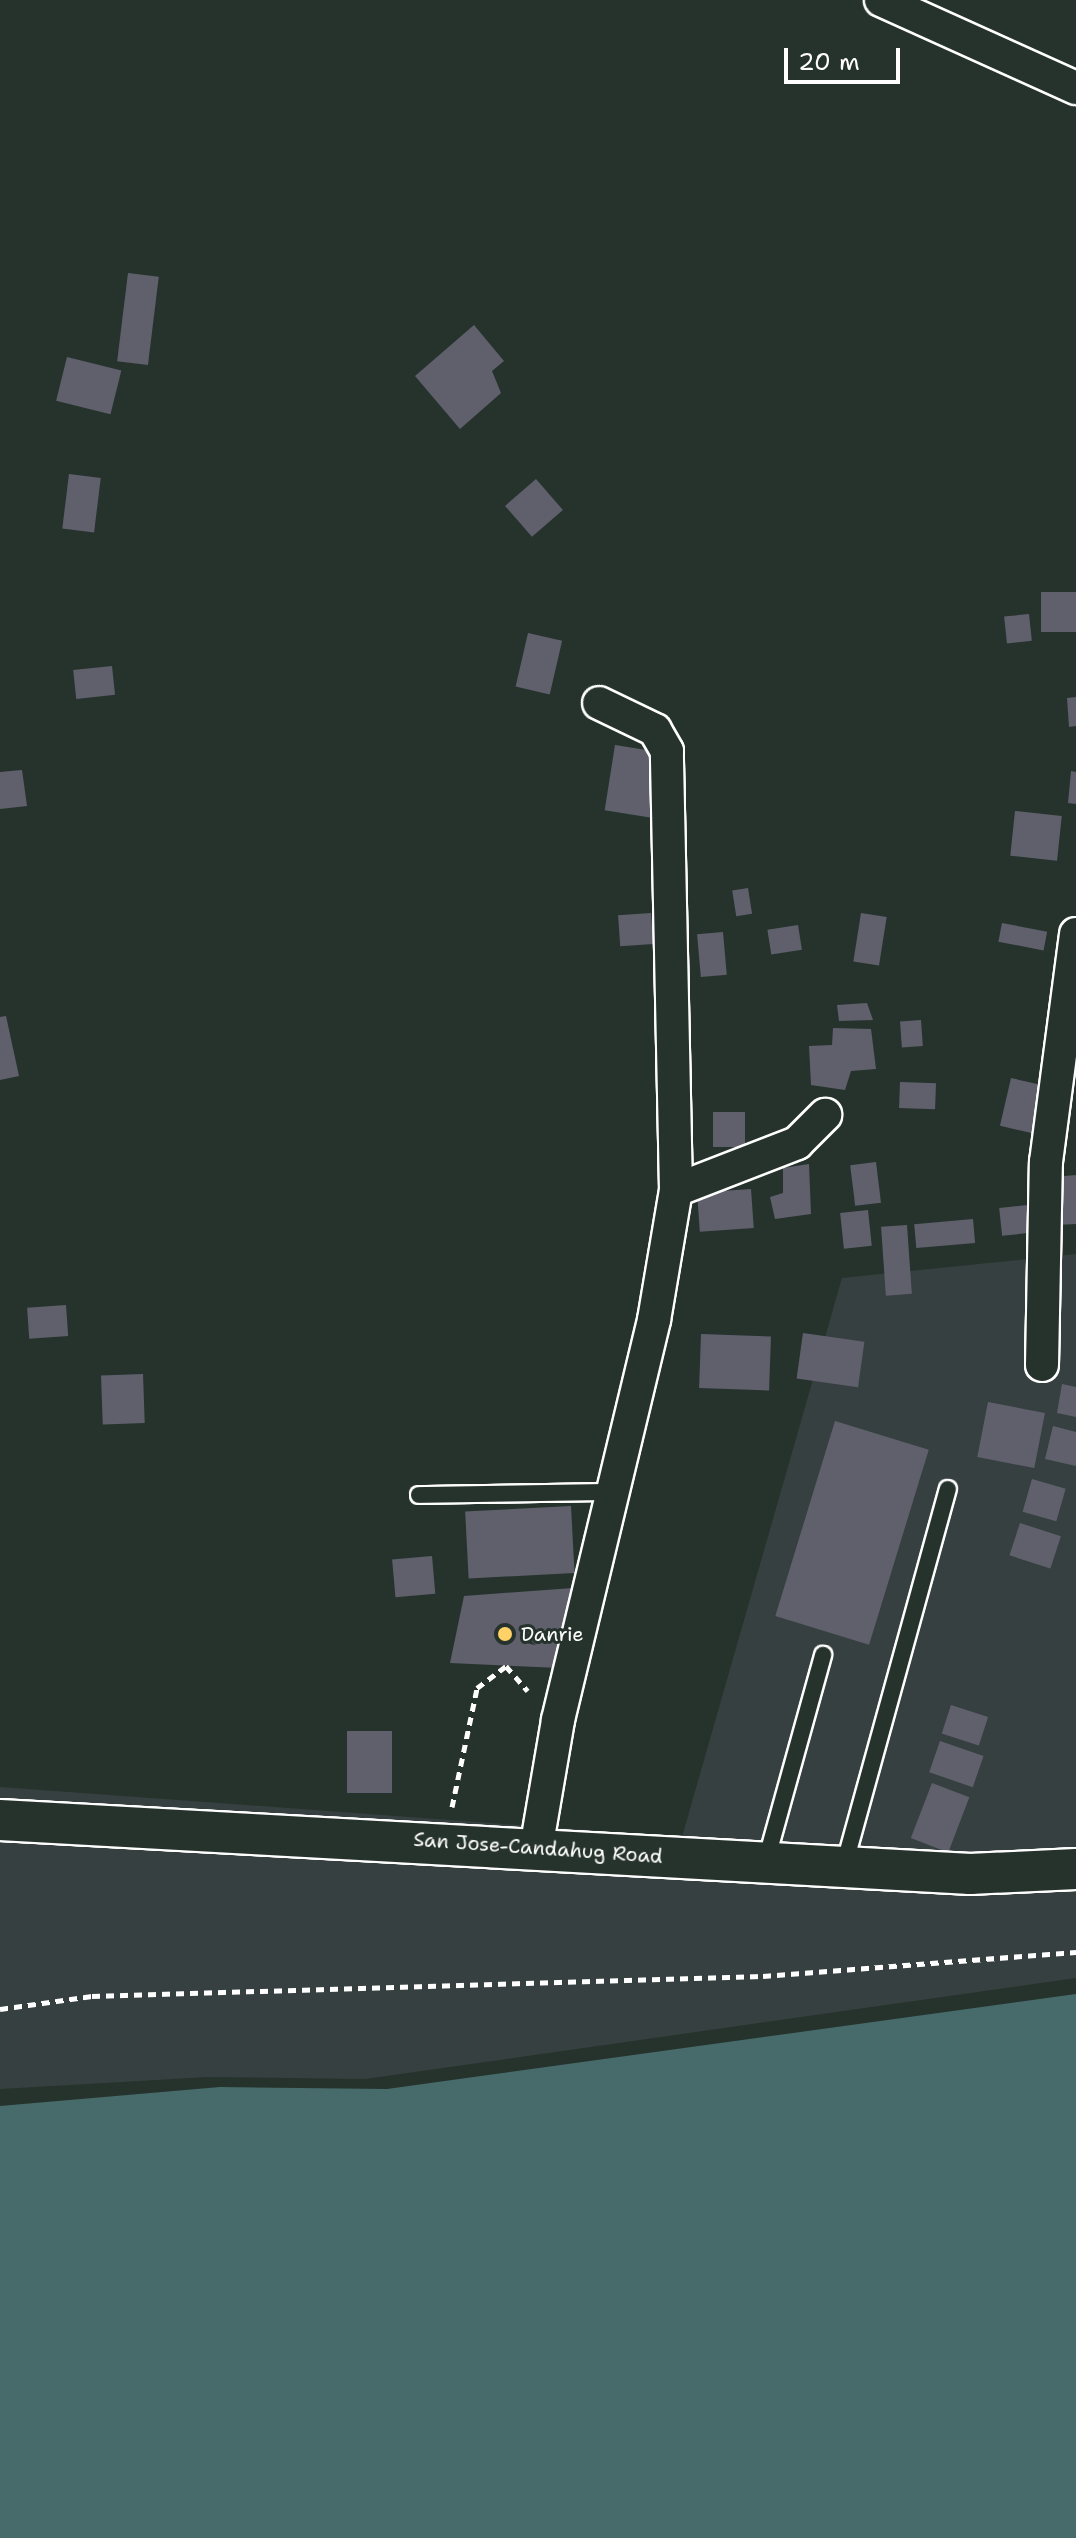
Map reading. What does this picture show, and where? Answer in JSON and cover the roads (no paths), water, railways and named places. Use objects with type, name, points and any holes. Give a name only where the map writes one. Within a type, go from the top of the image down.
[{"type":"street","points":[[881,0],[1076,88]]},
{"type":"street","points":[[536,1849],[558,1720],[613,1492],[676,1190],[667,751],[655,730],[599,703]]},
{"type":"street","points":[[1042,1365],[1046,1162],[1076,934]]},
{"type":"street","points":[[676,1190],[797,1143],[825,1115]]},
{"type":"street","name":"San Jose-Candahug Road","points":[[0,1820],[444,1840],[536,1849],[970,1874],[1076,1869]]},
{"type":"lane","points":[[844,1867],[948,1489]]},
{"type":"lane","points":[[419,1495],[613,1492]]},
{"type":"lane","points":[[766,1862],[823,1655]]},
{"type":"water","points":[[1076,1994],[1076,2538],[0,2538],[0,2106],[220,2087],[387,2089]]},
{"type":"place","name":"Danrie","points":[[505,1634]]}]
